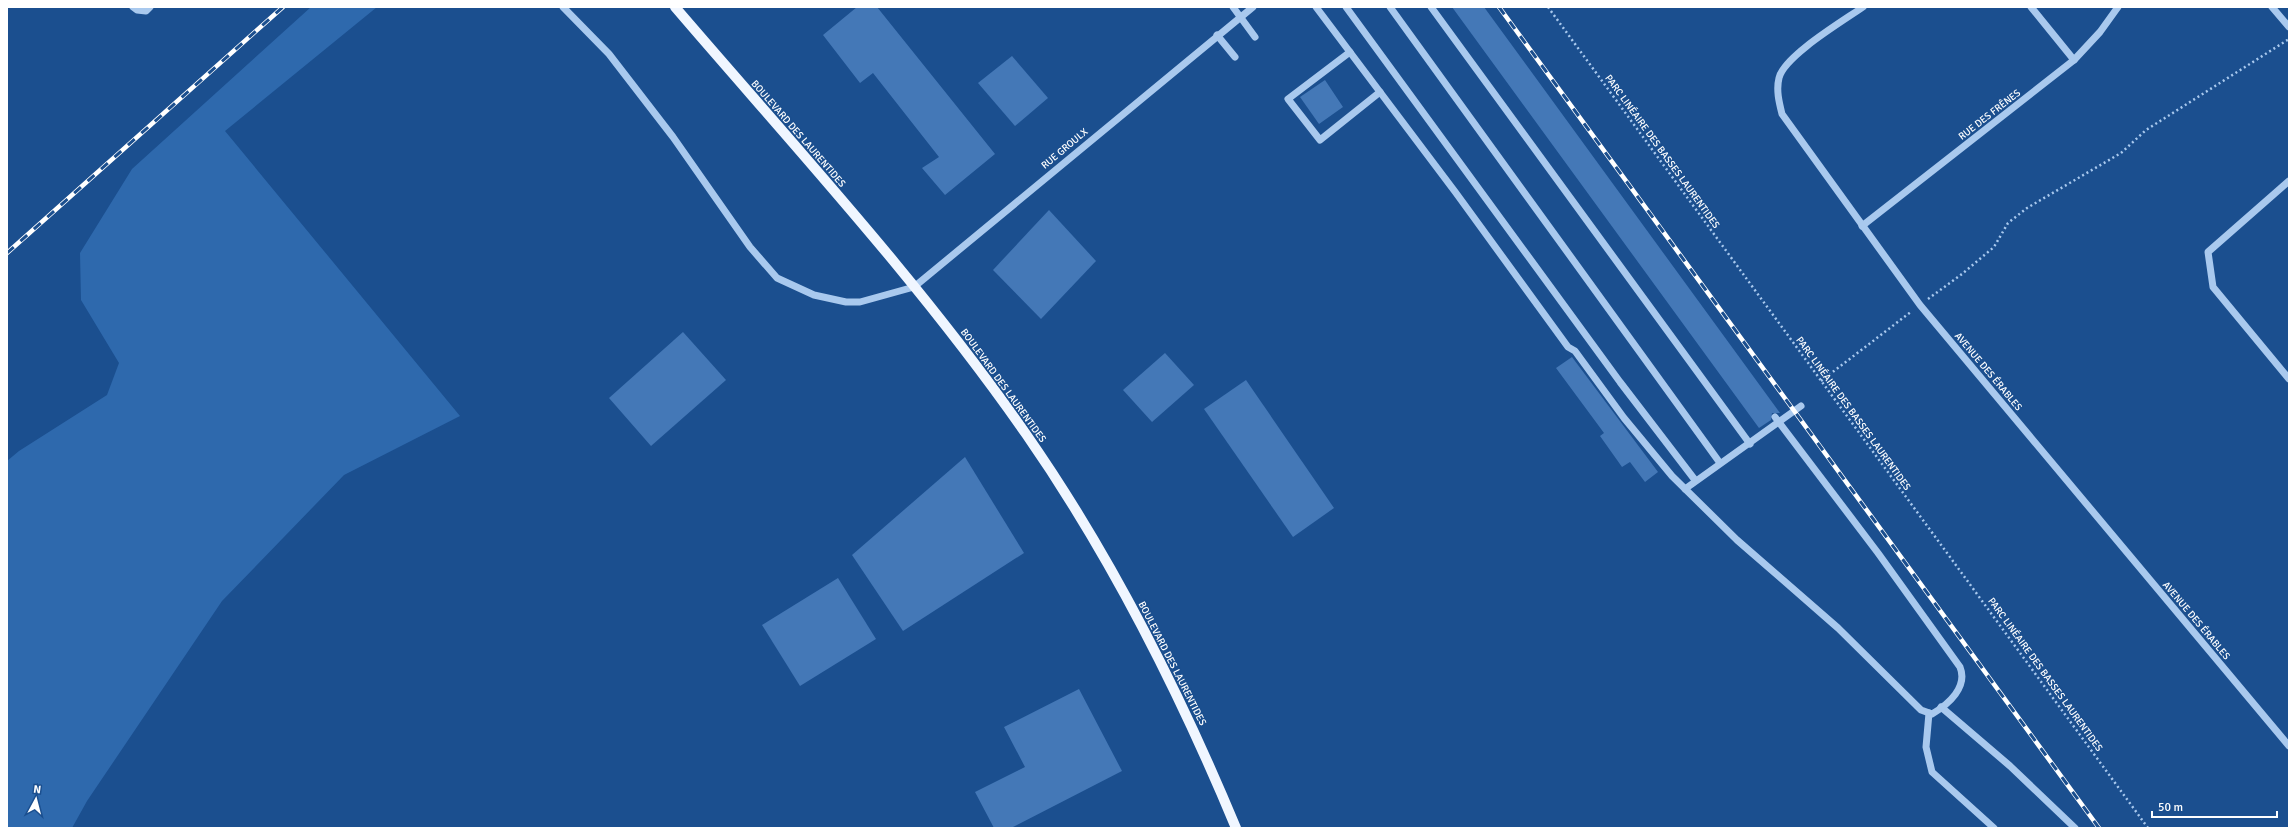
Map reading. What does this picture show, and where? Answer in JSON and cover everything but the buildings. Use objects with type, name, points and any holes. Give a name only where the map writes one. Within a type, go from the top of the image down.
[{"type":"main road","name":"BOULEVARD DES LAURENTIDES","points":[[675,7],[914,287],[978,368],[1026,434],[1082,520],[1172,684],[1236,828]]},
{"type":"street","points":[[133,7],[141,12],[146,11],[150,7]]},
{"type":"street","points":[[563,7],[614,60],[673,138],[750,247],[777,278],[814,296],[846,302],[860,302],[914,287]]},
{"type":"street","points":[[1233,7],[1255,37]]},
{"type":"street","name":"RUE GROULX","points":[[914,287],[1217,35],[1253,7]]},
{"type":"street","points":[[1316,7],[1568,347],[1575,351],[1624,418],[1672,476],[1738,540],[1838,628],[1921,710],[1932,714],[1961,687],[1963,675],[1960,667],[1878,553],[1777,420]]},
{"type":"street","points":[[1346,7],[1615,375],[1695,480]]},
{"type":"street","points":[[1390,7],[1720,463]]},
{"type":"street","points":[[1431,7],[1750,444]]},
{"type":"street","name":"AVENUE DES ÉRABLES","points":[[1863,7],[1788,60],[1779,77],[1777,95],[1782,114],[1920,304],[2289,746]]},
{"type":"street","points":[[2031,7],[2074,60]]},
{"type":"street","name":"RUE DES FRÊNES","points":[[1862,226],[2074,60],[2100,32],[2118,7]]},
{"type":"street","points":[[2272,7],[2289,27]]},
{"type":"street","points":[[1217,35],[1234,57]]},
{"type":"street","points":[[1350,52],[1288,98],[1320,140],[1380,92]]},
{"type":"street","points":[[2289,181],[2208,252],[2213,287],[2289,379]]},
{"type":"street","points":[[1685,489],[1695,480],[1750,444],[1777,420],[1801,406]]},
{"type":"street","points":[[1941,707],[2010,766],[2075,828]]},
{"type":"street","points":[[1929,713],[1926,747],[1932,772],[1994,828]]},
{"type":"path","name":"PARC LINÉAIRE DES BASSES LAURENTIDES","points":[[1548,7],[2148,828]]},
{"type":"path","points":[[1920,304],[1962,274],[1994,247],[2008,224],[2026,208],[2120,153],[2146,130],[2289,39]]},
{"type":"path","points":[[1822,381],[1911,312]]},
{"type":"shaded area","points":[[311,7],[377,7],[225,131],[460,416],[344,475],[222,601],[87,801],[72,828],[7,828],[7,461],[19,451],[107,395],[119,363],[81,300],[80,253],[132,169]]},
{"type":"railway","points":[[7,253],[283,7]]},
{"type":"railway","points":[[1499,7],[2099,828]]}]
